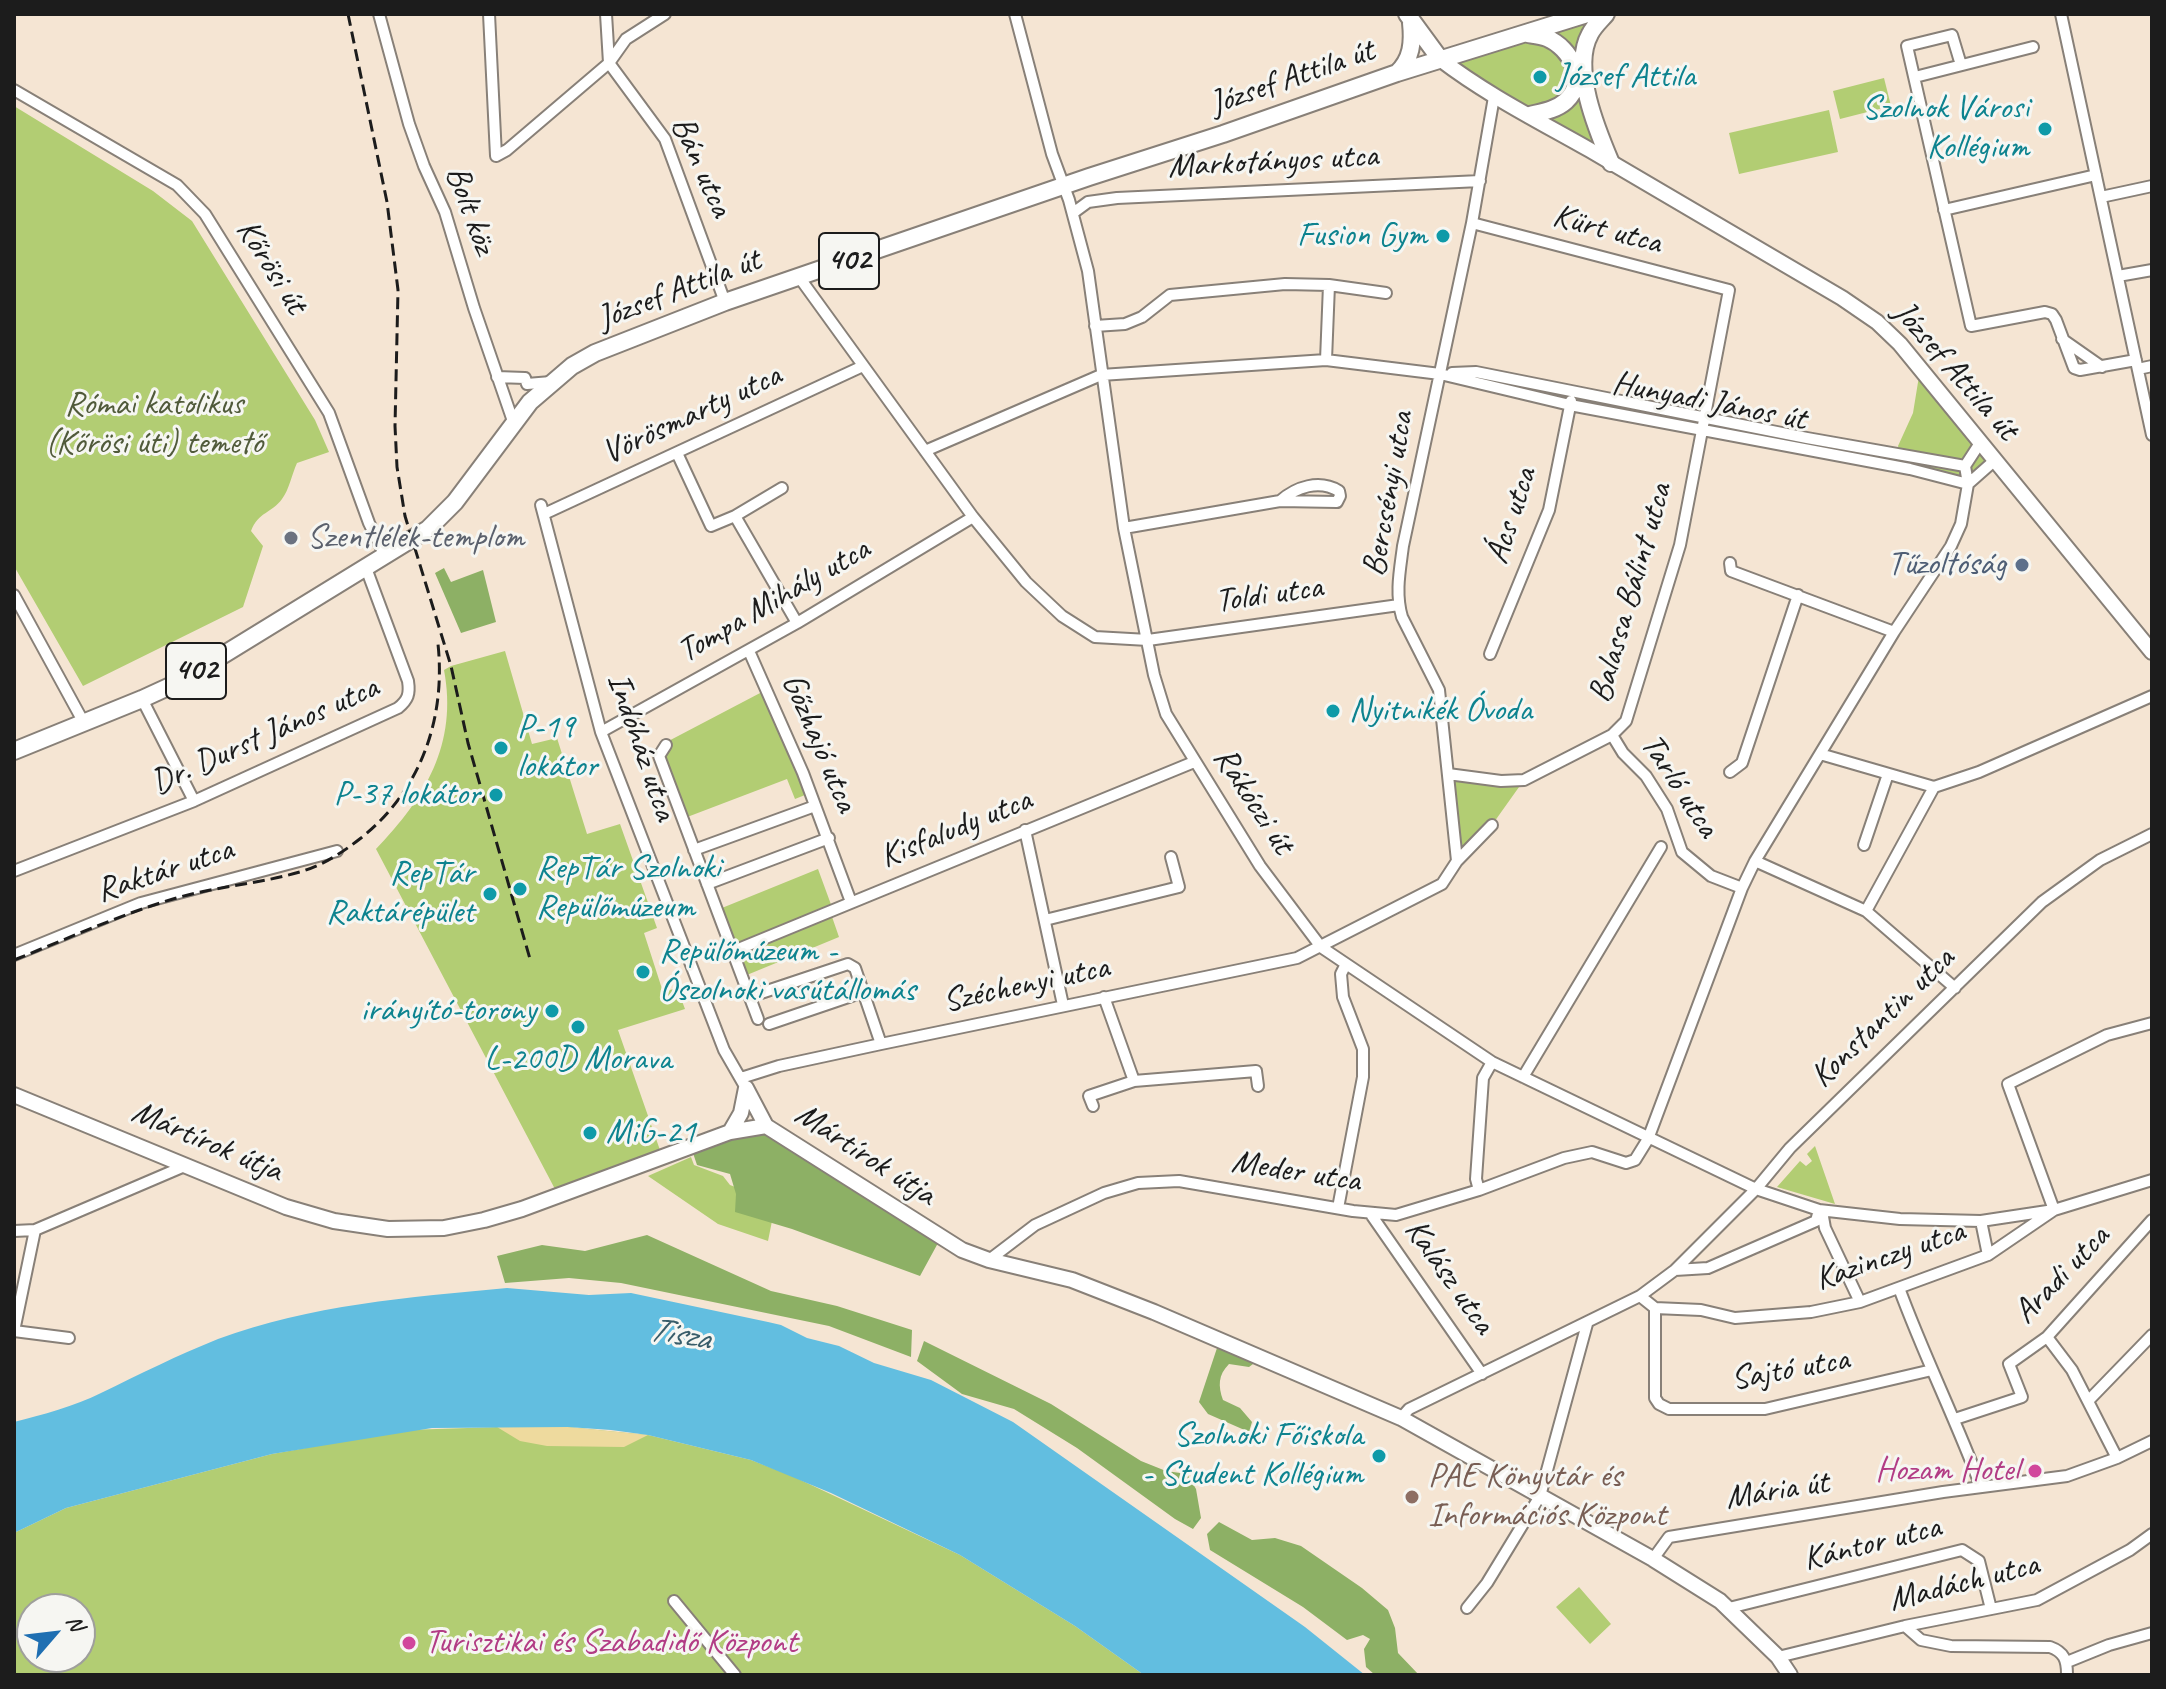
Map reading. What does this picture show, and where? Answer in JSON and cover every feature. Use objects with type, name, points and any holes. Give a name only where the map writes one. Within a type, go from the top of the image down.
[{"type":"main road","points":[[1409,18],[1440,59],[1587,14]]},
{"type":"main road","points":[[1606,14],[1588,37],[1584,63],[1585,91],[1611,163]]},
{"type":"main road","points":[[1397,73],[1404,66],[1413,41],[1409,18]]},
{"type":"main road","points":[[1527,34],[1546,37],[1556,43],[1572,60],[1576,79],[1572,93],[1565,101],[1555,108],[1530,115]]},
{"type":"main road","name":"József Attila út","points":[[514,424],[530,402],[551,382],[595,353],[725,302],[1440,59]]},
{"type":"main road","name":"402","points":[[14,751],[179,682],[385,556],[436,522],[514,424]]},
{"type":"street","name":"Bolt köz","points":[[379,14],[409,124],[445,212],[514,424]]},
{"type":"street","points":[[489,14],[496,156],[609,63],[626,39],[665,14]]},
{"type":"street","points":[[606,14],[609,63]]},
{"type":"street","name":"Rákóczi út","points":[[1015,14],[1052,154],[1073,213],[1088,271],[1124,528],[1154,675],[1166,714],[1260,866],[1321,947],[1492,1062],[1756,1189],[1820,1210],[1900,1219],[1981,1221],[2054,1210]]},
{"type":"street","points":[[2061,14],[2152,435]]},
{"type":"street","points":[[1961,65],[1952,35],[1907,46],[1971,326],[2045,312],[2052,314],[2056,320],[2074,368],[2152,366]]},
{"type":"street","points":[[1915,77],[2033,47]]},
{"type":"street","name":"József Attila út","points":[[1440,59],[1494,97],[1530,115],[1842,298],[1877,322],[1900,344],[2152,652]]},
{"type":"street","name":"Bán utca","points":[[609,63],[665,139],[725,302]]},
{"type":"street","name":"Kőrösi út","points":[[14,90],[177,185],[205,214],[329,413],[369,523],[385,556]]},
{"type":"street","name":"Bercsényi utca","points":[[1457,861],[1439,690],[1408,632],[1399,605],[1399,580],[1403,546],[1472,223],[1494,97]]},
{"type":"street","points":[[1944,210],[2096,175]]},
{"type":"street","name":"Markotányos utca","points":[[1073,213],[1088,202],[1117,198],[1480,181]]},
{"type":"street","points":[[2101,197],[2152,186]]},
{"type":"street","name":"Kürt utca","points":[[1472,223],[1729,290]]},
{"type":"street","points":[[2118,276],[2152,270]]},
{"type":"street","name":"Toldi utca","points":[[799,277],[973,517],[1026,582],[1062,616],[1095,637],[1148,640],[1399,605]]},
{"type":"street","points":[[1095,326],[1125,324],[1142,317],[1170,295],[1285,284],[1329,285],[1386,293]]},
{"type":"street","points":[[1326,360],[1329,285]]},
{"type":"street","name":"Balassa Bálint utca","points":[[1448,774],[1501,781],[1524,780],[1612,735],[1626,721],[1680,545],[1729,290]]},
{"type":"street","points":[[2062,339],[2102,367]]},
{"type":"street","name":"Hunyadi János út","points":[[925,451],[1101,375],[1326,360],[1440,374],[1570,405],[1910,469],[1968,484]]},
{"type":"street","name":"Vörösmarty utca","points":[[542,509],[677,453],[863,366]]},
{"type":"street","name":"Hunyadi János út","points":[[1440,374],[1476,372],[1965,466]]},
{"type":"street","points":[[497,377],[525,378],[527,384],[551,382]]},
{"type":"street","name":"Ács utca","points":[[1490,654],[1549,510],[1573,391]]},
{"type":"street","points":[[1648,1139],[1742,888],[1755,861],[1894,632],[1951,546],[1961,524],[1968,484],[1965,466],[1980,443]]},
{"type":"street","points":[[677,453],[711,526],[735,516],[782,488]]},
{"type":"street","points":[[1968,484],[1994,461]]},
{"type":"street","points":[[1124,528],[1280,501],[1337,502],[1340,496],[1333,487],[1319,486],[1295,488],[1280,501]]},
{"type":"street","name":"Indóház utca","points":[[542,509],[601,732],[724,1050],[743,1083]]},
{"type":"street","points":[[735,516],[797,623]]},
{"type":"street","name":"Tompa Mihály utca","points":[[601,732],[749,651],[973,517]]},
{"type":"street","points":[[1730,563],[1731,571],[1894,632]]},
{"type":"street","name":"Dr. Durst János utca","points":[[14,871],[194,801],[398,708],[406,701],[408,681],[366,568]]},
{"type":"street","points":[[1730,772],[1742,763],[1798,595]]},
{"type":"street","points":[[15,599],[84,723]]},
{"type":"street","name":"József Attila út","points":[[2129,625],[2152,638]]},
{"type":"street","name":"Gőzhajó utca","points":[[749,651],[829,838],[851,902]]},
{"type":"street","points":[[1820,754],[1934,787],[1979,772],[2152,696]]},
{"type":"street","points":[[142,699],[194,801]]},
{"type":"street","name":"Tarló utca","points":[[1612,735],[1623,753],[1646,776],[1667,809],[1682,852],[1711,876],[1742,888]]},
{"type":"street","points":[[666,745],[659,756],[758,1019]]},
{"type":"street","name":"Kisfaludy utca","points":[[741,948],[1194,762]]},
{"type":"street","points":[[1864,845],[1888,774]]},
{"type":"street","points":[[1866,911],[1934,787]]},
{"type":"street","points":[[694,850],[815,806]]},
{"type":"street","points":[[1321,947],[1442,884],[1457,861],[1492,825]]},
{"type":"street","points":[[1025,830],[1063,1005]]},
{"type":"street","name":"Konstantin utca","points":[[1401,1418],[1409,1409],[1640,1296],[1675,1270],[1756,1189],[1790,1148],[2042,902],[2100,860],[2152,834]]},
{"type":"street","points":[[707,884],[829,838]]},
{"type":"street","points":[[1523,1077],[1661,847]]},
{"type":"street","name":"Raktár utca","points":[[14,955],[141,903],[337,851]]},
{"type":"street","points":[[1045,920],[1179,887],[1171,857]]},
{"type":"street","points":[[1755,861],[1866,911],[1955,988]]},
{"type":"street","name":"Széchenyi utca","points":[[743,1083],[779,1066],[1297,958],[1321,947]]},
{"type":"street","points":[[758,994],[848,964],[855,968],[881,1044]]},
{"type":"street","points":[[1338,1208],[1363,1077],[1363,1049],[1343,997],[1341,974],[1346,964]]},
{"type":"street","points":[[769,1024],[863,992]]},
{"type":"street","points":[[1104,997],[1134,1081]]},
{"type":"street","points":[[2054,1210],[2008,1084],[2107,1035],[2152,1023]]},
{"type":"street","points":[[1479,1190],[1476,1179],[1483,1078],[1492,1062]]},
{"type":"street","points":[[1093,1106],[1089,1096],[1134,1081],[1256,1071],[1258,1086]]},
{"type":"street","points":[[743,1083],[766,1126]]},
{"type":"street","points":[[730,1132],[741,1113],[743,1083]]},
{"type":"street","name":"Mártírok útja","points":[[14,1095],[286,1207],[322,1218],[388,1229],[444,1228],[522,1209],[730,1132],[766,1126],[962,1250],[989,1260],[1072,1280],[1401,1418],[1653,1559],[1729,1608],[1778,1657],[1790,1675]]},
{"type":"street","name":"Meder utca","points":[[989,1260],[1035,1225],[1104,1193],[1138,1183],[1179,1181],[1396,1215],[1479,1190],[1564,1158],[1592,1152],[1626,1163],[1635,1160],[1648,1139]]},
{"type":"street","points":[[14,1231],[35,1230],[187,1165]]},
{"type":"street","points":[[1988,1255],[2054,1210],[2152,1180]]},
{"type":"street","points":[[1820,1210],[1825,1228],[1860,1302]]},
{"type":"street","name":"Konstantin utca","points":[[1675,1270],[1708,1268],[1816,1221],[1820,1210]]},
{"type":"street","name":"Kalász utca","points":[[1370,1213],[1482,1374]]},
{"type":"street","name":"Aradi utca","points":[[1955,1419],[2022,1397],[2009,1364],[2047,1337],[2152,1220]]},
{"type":"street","name":"Kazinczy utca","points":[[1655,1308],[1701,1310],[1735,1318],[1811,1312],[1860,1302],[1988,1255],[1981,1221]]},
{"type":"street","points":[[35,1230],[14,1331],[69,1338]]},
{"type":"street","points":[[1899,1288],[1981,1487]]},
{"type":"street","points":[[1640,1296],[1655,1308]]},
{"type":"street","name":"Sajtó utca","points":[[1655,1308],[1655,1398],[1669,1409],[1765,1409],[1932,1370]]},
{"type":"street","points":[[1467,1608],[1487,1583],[1540,1496],[1587,1324]]},
{"type":"street","points":[[2089,1400],[2152,1335]]},
{"type":"street","points":[[2047,1337],[2072,1370],[2117,1458]]},
{"type":"street","name":"Mária út","points":[[1653,1559],[1669,1537],[2067,1476],[2152,1441]]},
{"type":"street","name":"Madách utca","points":[[1778,1657],[1905,1626],[2037,1600],[2130,1550],[2152,1534]]},
{"type":"street","name":"Kántor utca","points":[[1729,1608],[1962,1550],[1979,1561],[1991,1609]]},
{"type":"street","points":[[674,1601],[735,1675]]},
{"type":"street","points":[[1905,1626],[1921,1640],[1951,1646],[2050,1647],[2061,1651],[2067,1672],[2109,1645],[2152,1633]]},
{"type":"green space","points":[[1587,14],[1606,14],[1584,63],[1611,163],[1440,59]]},
{"type":"green space","points":[[1884,78],[1891,106],[1840,119],[1833,91]]},
{"type":"green space","name":"Római katolikus (Kőrösi úti) temető","points":[[14,106],[153,191],[192,221],[315,420],[329,452],[297,463],[282,499],[254,525],[251,531],[263,546],[243,607],[83,686],[14,566]]},
{"type":"green space","points":[[1829,110],[1838,152],[1739,174],[1729,133]]},
{"type":"green space","points":[[1920,370],[1994,461],[1968,484],[1440,374],[1476,372],[1900,453],[1898,446],[1913,413]]},
{"type":"green space","points":[[444,568],[451,582],[483,570],[496,622],[461,633],[435,573]]},
{"type":"green space","name":"RepTár Szolnoki Repülőmúzeum","points":[[505,651],[532,744],[557,738],[587,834],[620,824],[657,928],[644,933],[663,992],[677,988],[685,1009],[618,1030],[661,1153],[556,1191],[376,849],[409,810],[434,768],[446,722],[444,670]]},
{"type":"green space","points":[[762,692],[810,793],[795,799],[787,779],[682,819],[659,746]]},
{"type":"green space","points":[[1448,774],[1524,780],[1492,825],[1457,860]]},
{"type":"green space","points":[[818,869],[839,937],[742,977],[717,910]]},
{"type":"green space","points":[[766,1126],[938,1243],[920,1276],[792,1229],[735,1212],[736,1194],[730,1174],[697,1165],[691,1147]]},
{"type":"green space","points":[[1815,1146],[1835,1204],[1777,1187],[1800,1161],[1806,1166],[1812,1161],[1807,1154]]},
{"type":"green space","points":[[691,1157],[694,1165],[723,1176],[730,1185],[761,1197],[772,1221],[768,1241],[718,1224],[648,1176]]},
{"type":"green space","points":[[647,1235],[771,1291],[837,1306],[912,1330],[911,1357],[829,1326],[621,1283],[569,1278],[505,1283],[497,1256],[542,1245],[585,1251]]},
{"type":"green space","points":[[924,1341],[1051,1404],[1141,1461],[1166,1471],[1187,1474],[1196,1489],[1201,1518],[1193,1529],[1077,1448],[1014,1409],[962,1394],[917,1361]]},
{"type":"green space","points":[[1218,1345],[1252,1359],[1253,1364],[1249,1367],[1229,1364],[1220,1385],[1223,1400],[1240,1408],[1252,1422],[1249,1432],[1208,1414],[1199,1402]]},
{"type":"green space","points":[[568,1427],[648,1435],[751,1460],[790,1475],[960,1555],[1075,1626],[1144,1675],[14,1675],[14,1533],[66,1508],[272,1454],[406,1430]]},
{"type":"green space","points":[[1219,1522],[1252,1540],[1275,1538],[1301,1546],[1362,1588],[1388,1610],[1395,1628],[1398,1653],[1419,1675],[1375,1675],[1366,1667],[1364,1649],[1370,1639],[1363,1635],[1347,1640],[1303,1607],[1210,1550],[1207,1534]]},
{"type":"green space","points":[[1579,1587],[1611,1624],[1590,1644],[1556,1607]]},
{"type":"sand","points":[[497,1427],[568,1427],[648,1435],[624,1447],[547,1446],[520,1441]]},
{"type":"water","name":"Tisza","points":[[507,1288],[589,1295],[631,1293],[768,1322],[807,1338],[839,1346],[874,1363],[931,1380],[1013,1422],[1305,1627],[1365,1675],[1144,1675],[1075,1626],[960,1555],[831,1493],[751,1460],[648,1435],[611,1430],[568,1427],[432,1428],[272,1454],[66,1508],[14,1533],[14,1422],[80,1402],[188,1352],[253,1327],[360,1304]]},
{"type":"railway","points":[[348,14],[387,202],[398,290],[395,426],[397,467],[405,516],[451,666],[468,743],[530,959]]},
{"type":"railway","points":[[14,960],[173,899],[303,871],[341,853],[382,819],[399,799],[425,752],[438,700],[438,644]]},
{"type":"place","name":"József Attila","points":[[1540,77]]},
{"type":"place","name":"Szolnok Városi Kollégium","points":[[2045,129]]},
{"type":"place","name":"Fusion Gym","points":[[1443,236]]},
{"type":"place","name":"Szentlélek-templom","points":[[291,538]]},
{"type":"place","name":"Tűzoltóság","points":[[2022,565]]},
{"type":"place","name":"Nyitnikék Óvoda","points":[[1333,711]]},
{"type":"place","name":"P-19 lokátor","points":[[501,748]]},
{"type":"place","name":"P-37 lokátor","points":[[496,795]]},
{"type":"place","name":"RepTár Szolnoki Repülőmúzeum","points":[[520,889]]},
{"type":"place","name":"RepTár Raktárépület","points":[[490,894]]},
{"type":"place","name":"Repülőmúzeum - Ószolnoki vasútállomás","points":[[643,972]]},
{"type":"place","name":"irányító-torony","points":[[552,1011]]},
{"type":"place","name":"L-200D Morava","points":[[578,1027]]},
{"type":"place","name":"MiG-21","points":[[590,1133]]},
{"type":"place","name":"Szolnoki Főiskola - Student Kollégium","points":[[1379,1456]]},
{"type":"place","name":"Hozam Hotel","points":[[2035,1471]]},
{"type":"place","name":"PAE Könyvtár és Információs Központ","points":[[1412,1497]]},
{"type":"place","name":"Turisztikai és Szabadidő Központ","points":[[409,1643]]}]
